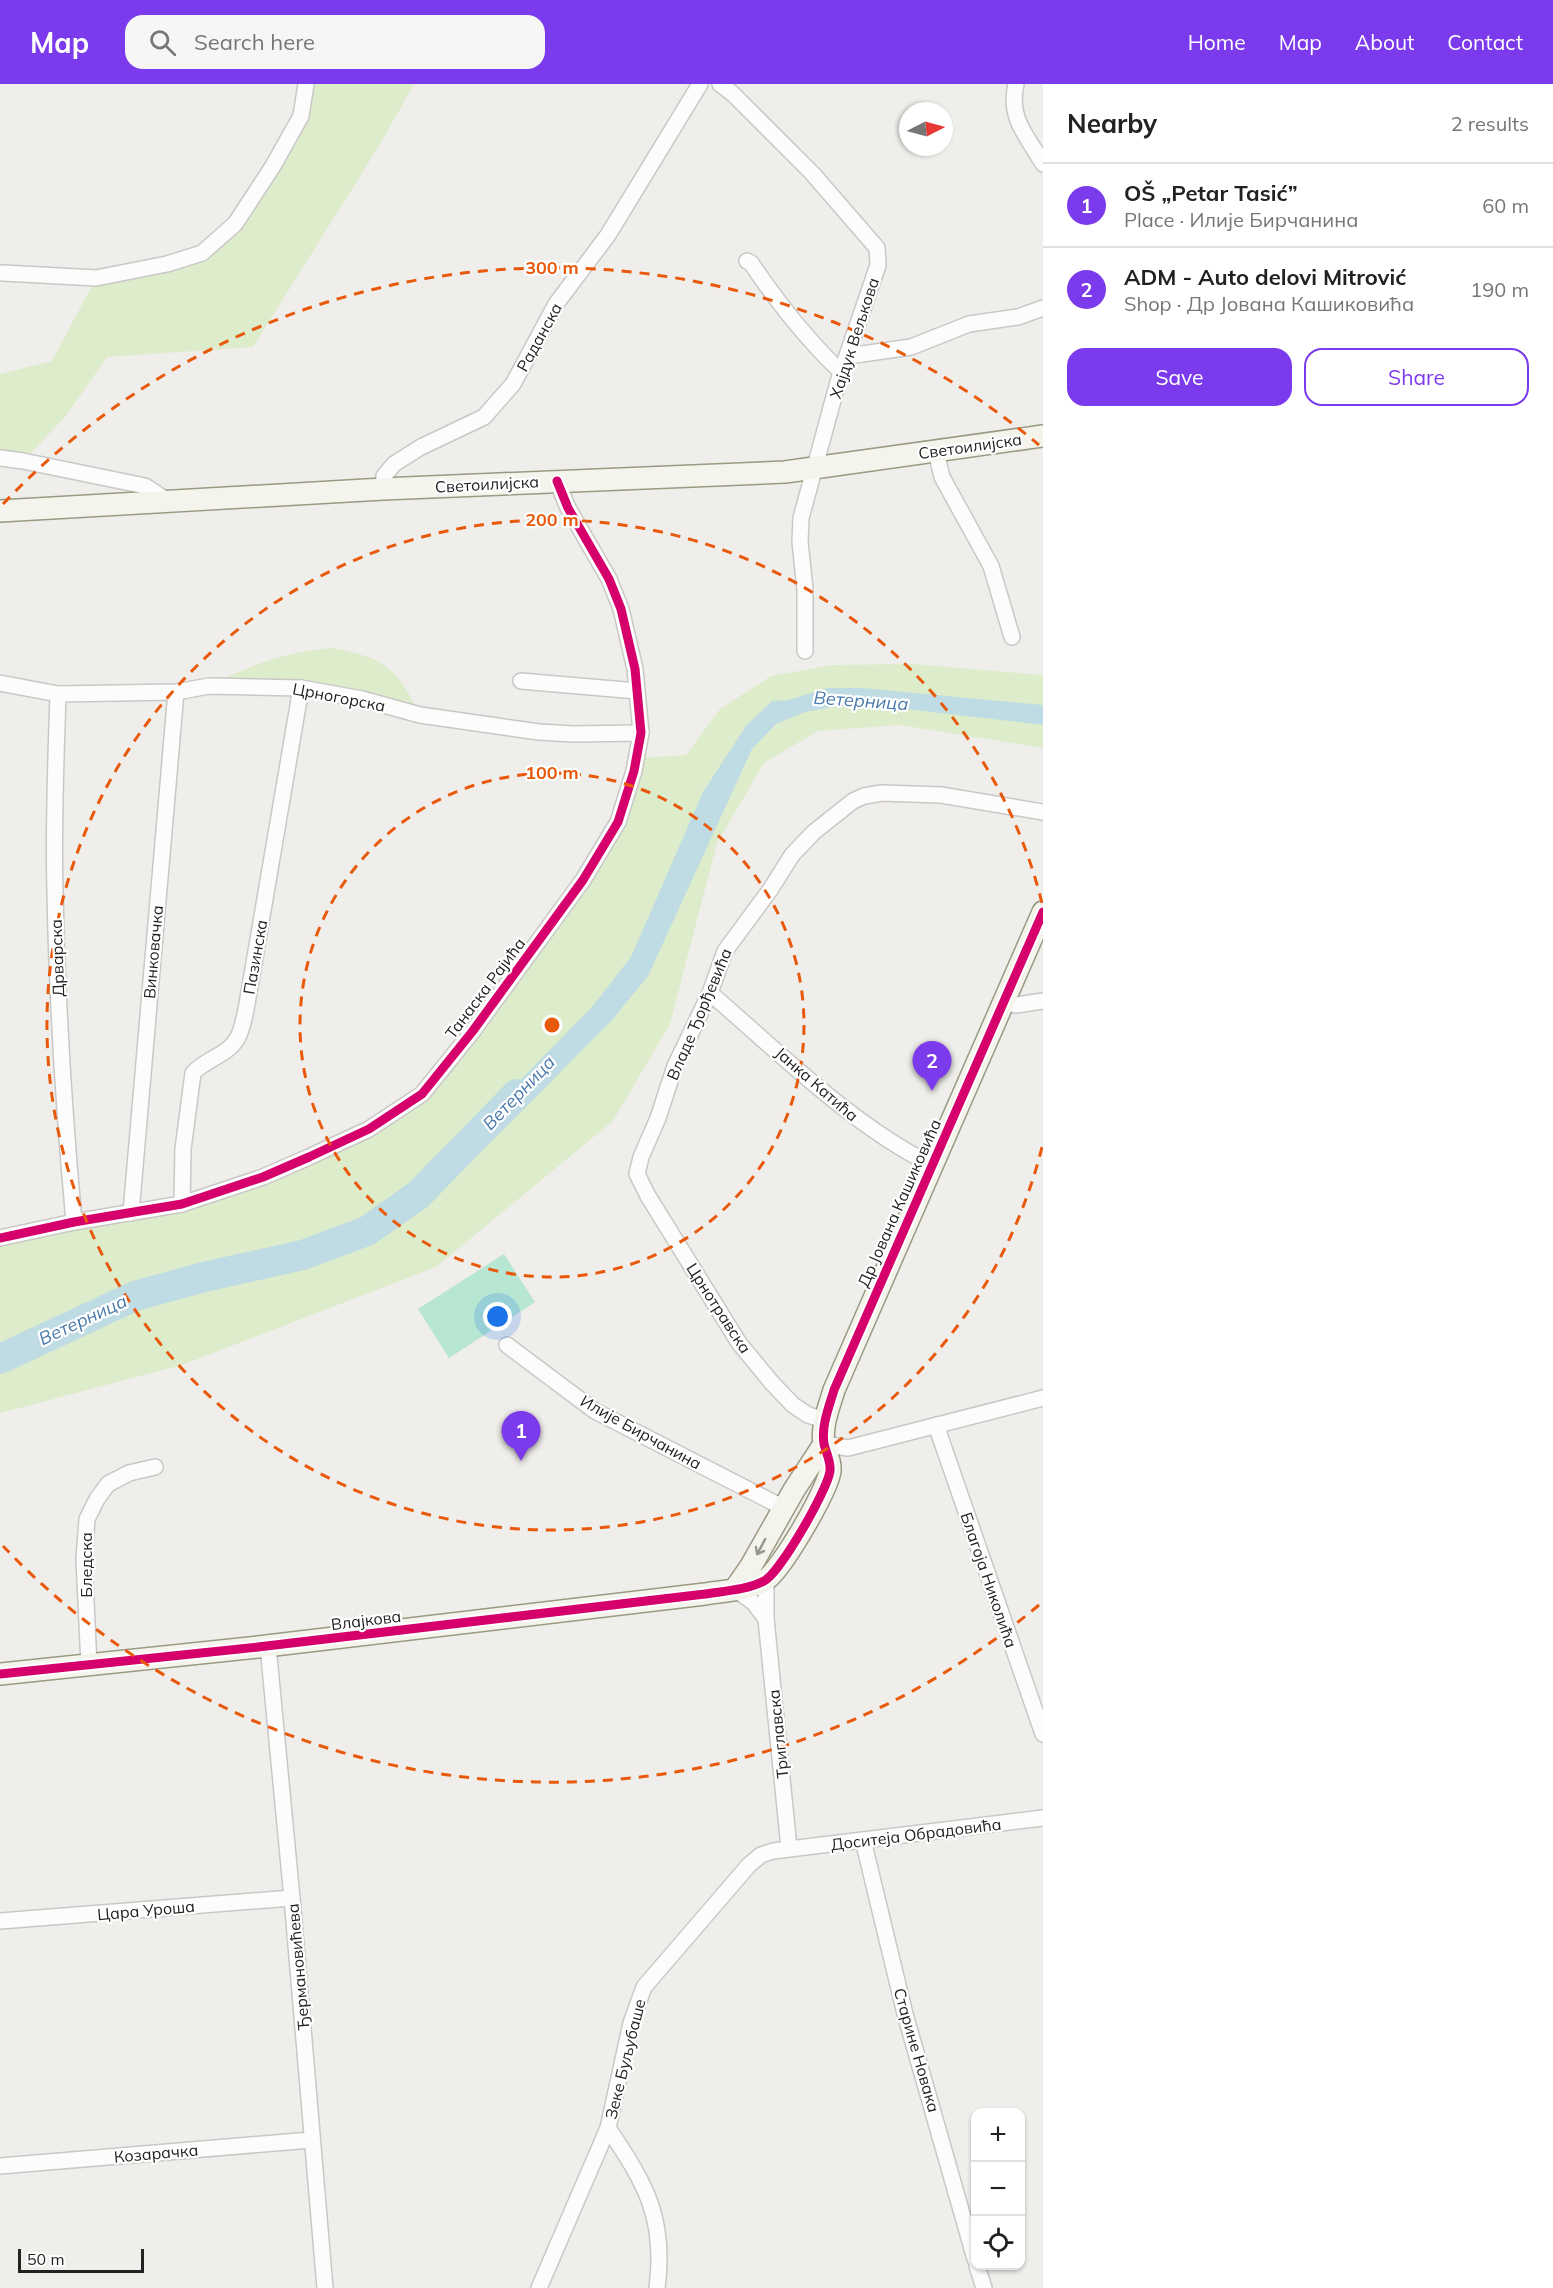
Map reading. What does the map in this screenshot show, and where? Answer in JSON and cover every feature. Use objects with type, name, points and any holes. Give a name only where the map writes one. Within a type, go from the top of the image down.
[{"type":"street","points":[[3,273],[96,278],[168,264],[202,253],[235,224],[273,166],[300,116],[306,84]]},
{"type":"street","name":"Раданска","points":[[384,489],[384,476],[394,464],[420,447],[484,417],[513,384],[556,304],[608,235],[700,84]]},
{"type":"street","name":"Хајдук Вељкова","points":[[720,84],[749,109],[812,173],[877,248],[878,265],[813,468],[801,518],[800,542],[805,589],[805,651]]},
{"type":"street","points":[[1016,84],[1013,98],[1017,120],[1043,164]]},
{"type":"street","points":[[747,261],[751,263],[783,309],[821,353],[842,373]]},
{"type":"street","points":[[848,356],[911,347],[969,324],[1018,317],[1043,308]]},
{"type":"street","name":"Светоилијска","points":[[0,511],[384,489],[745,474],[813,468],[1043,436]]},
{"type":"street","points":[[936,452],[942,477],[991,566],[1012,637]]},
{"type":"street","points":[[0,458],[145,486],[171,503]]},
{"type":"street","name":"Танаска Рајића","points":[[0,1238],[74,1222],[182,1204],[263,1177],[309,1157],[369,1129],[422,1094],[472,1032],[583,880],[618,822],[634,771],[641,733],[628,634],[621,609],[609,579],[568,508],[557,481]]},
{"type":"street","points":[[521,681],[637,691]]},
{"type":"street","name":"Црногорска","points":[[0,683],[58,694],[176,692],[209,686],[301,688],[362,699],[420,715],[539,732],[641,733]]},
{"type":"street","name":"Пазинска","points":[[182,1204],[183,1149],[193,1073],[232,1046],[241,1028],[301,688]]},
{"type":"street","name":"Винковачка","points":[[131,1213],[176,692]]},
{"type":"street","name":"Дрварска","points":[[58,694],[55,808],[56,930],[63,1104],[74,1222]]},
{"type":"street","name":"Владе Ђорђевића","points":[[637,1174],[641,1156],[658,1118],[675,1066],[710,993],[724,951],[770,890],[792,855],[814,832],[853,801],[864,796],[882,793],[910,792],[941,795],[1043,812]]},
{"type":"street","name":"Др Јована Кашиковића","points":[[766,1581],[775,1573],[796,1539],[830,1473],[829,1457],[824,1444],[825,1420],[834,1390],[1043,912]]},
{"type":"street","name":"Јанка Катића","points":[[710,993],[862,1123],[901,1149],[932,1165]]},
{"type":"street","points":[[1004,1002],[1016,1005],[1043,1001]]},
{"type":"street","name":"Црнотравска","points":[[637,1174],[648,1196],[739,1343],[793,1405],[825,1420]]},
{"type":"street","name":"Илије Бирчанина","points":[[507,1345],[595,1411],[784,1508]]},
{"type":"street","points":[[766,1619],[753,1603],[735,1589],[824,1444],[848,1448],[1043,1398]]},
{"type":"street","name":"Благоја Николића","points":[[936,1425],[1043,1734]]},
{"type":"street","name":"Бледска","points":[[89,1666],[84,1559],[87,1519],[108,1484],[129,1473],[155,1467]]},
{"type":"street","name":"Влајкова","points":[[0,1674],[268,1646],[735,1589],[766,1581]]},
{"type":"street","name":"Триглавска","points":[[766,1581],[766,1619],[789,1848]]},
{"type":"street","name":"Ђермановићева","points":[[268,1646],[325,2288]]},
{"type":"street","name":"Доситеја Обрадовића","points":[[789,1848],[1043,1818]]},
{"type":"street","name":"Старине Новака","points":[[863,1840],[905,2014],[971,2245]]},
{"type":"street","name":"Зеке Буљубаше","points":[[539,2288],[608,2128],[631,2023],[644,1987],[749,1865],[761,1855],[789,1848]]},
{"type":"street","name":"Цара Уроша","points":[[0,1921],[292,1898]]},
{"type":"street","points":[[608,2128],[641,2180],[651,2203],[658,2228],[660,2251],[657,2288]]},
{"type":"street","name":"Козарачка","points":[[0,2166],[311,2140]]},
{"type":"street","points":[[979,2270],[984,2288]]},
{"type":"green space","points":[[306,84],[414,84],[379,146],[253,347],[107,357],[66,416],[23,461],[0,458],[0,374],[52,361],[96,278],[202,253],[273,166]]},
{"type":"green space","points":[[332,648],[364,656],[387,667],[404,686],[420,715],[362,699],[209,686],[238,672],[284,656]]},
{"type":"green space","points":[[912,664],[1043,675],[1043,748],[900,725],[818,731],[764,763],[717,843],[670,1024],[613,1121],[436,1267],[182,1365],[0,1413],[0,1238],[263,1177],[422,1094],[618,822],[637,758],[686,755],[720,709],[771,676],[832,665]]},
{"type":"green space","points":[[504,1254],[535,1302],[449,1358],[418,1309]]},
{"type":"water","points":[[828,688],[862,688],[1043,705],[1043,725],[889,707],[838,706],[805,712],[776,724],[752,749],[648,976],[612,1020],[498,1135],[484,1117],[592,1007],[631,957],[703,792],[746,726],[772,701],[788,700]]},
{"type":"waterway","name":"Ветерница","points":[[0,1359],[135,1296],[204,1277],[303,1255],[367,1231],[418,1195],[517,1094]]},
{"type":"cycle path","points":[[0,1238],[74,1222],[182,1204],[263,1177],[309,1157],[369,1129],[422,1094],[472,1032],[583,880],[618,822],[634,771],[641,733],[635,669],[621,609],[609,579],[568,508],[557,481]]},
{"type":"cycle path","points":[[0,1674],[258,1647],[705,1594],[743,1588],[764,1581],[781,1563],[812,1512],[827,1481],[830,1467],[824,1444],[824,1430],[834,1390],[1043,912]]},
{"type":"place","name":"ADM - Auto delovi Mitrović","points":[[932,1091]]},
{"type":"place","name":"OŠ „Petar Tasić”","points":[[521,1461]]}]
